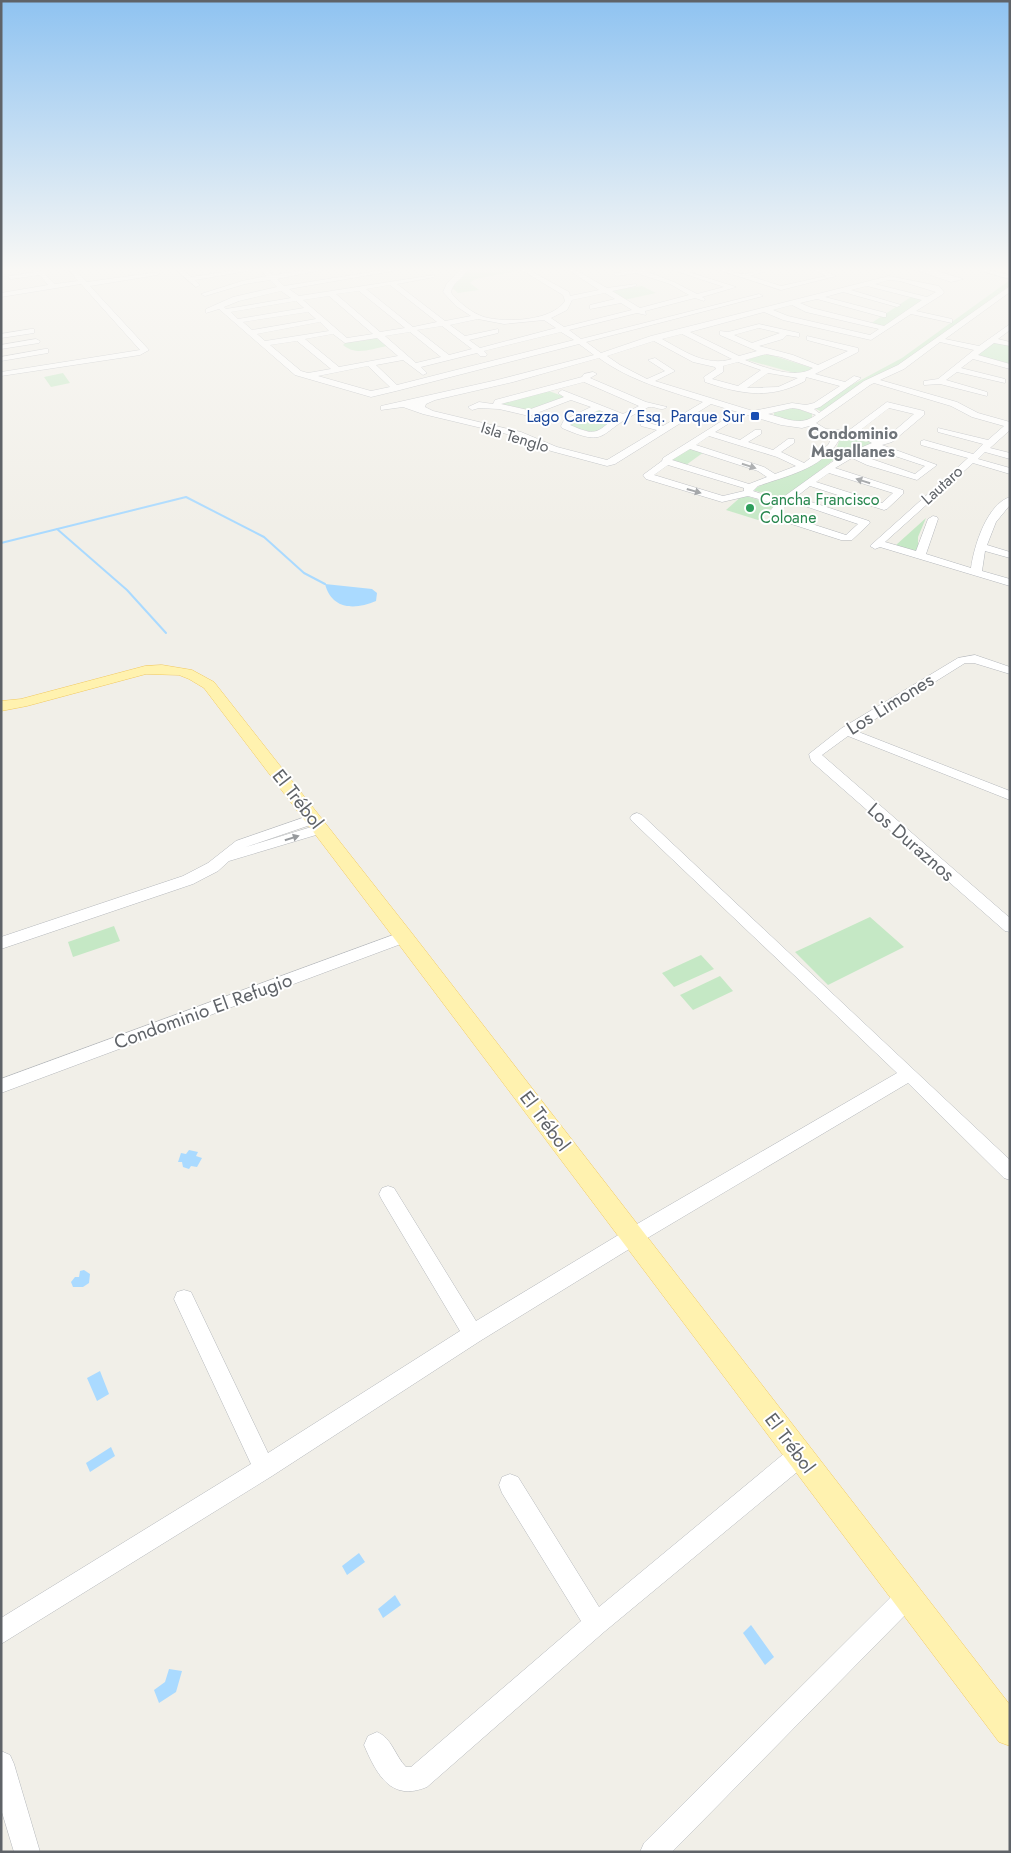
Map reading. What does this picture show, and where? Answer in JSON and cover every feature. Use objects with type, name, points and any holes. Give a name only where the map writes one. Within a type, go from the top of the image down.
[{"type":"main road","name":"El Trébol","points":[[1,706],[22,703],[137,671],[172,669],[190,673],[209,685],[318,824],[1010,1731]]},
{"type":"street","points":[[20,355],[2,358],[5,373],[116,355]]},
{"type":"street","points":[[277,355],[296,372],[371,394],[523,355]]},
{"type":"street","points":[[320,355],[338,370]]},
{"type":"street","points":[[444,355],[447,358]]},
{"type":"street","points":[[416,366],[458,355]]},
{"type":"street","points":[[484,355],[494,363]]},
{"type":"street","points":[[384,408],[429,399],[598,355]]},
{"type":"street","points":[[601,355],[646,381],[742,411],[772,415],[781,422],[837,436],[851,433],[872,438],[876,444],[932,464],[917,477],[870,463],[852,455]]},
{"type":"street","points":[[688,355],[701,362],[719,364],[752,355]]},
{"type":"street","points":[[731,355],[768,369],[811,372],[848,383]]},
{"type":"street","points":[[779,355],[790,358],[811,372]]},
{"type":"street","points":[[790,358],[794,355]]},
{"type":"street","points":[[719,364],[720,370],[704,380],[751,392],[786,388],[811,372],[845,355]]},
{"type":"street","points":[[796,425],[813,421],[872,380],[901,367],[917,355]]},
{"type":"street","points":[[940,381],[972,356],[995,361],[1010,367]]},
{"type":"street","points":[[306,376],[405,357],[430,380]]},
{"type":"street","points":[[644,404],[595,438],[560,425],[603,398],[671,370],[652,360]]},
{"type":"street","points":[[772,415],[775,408],[787,406],[806,408],[817,405],[848,383],[891,362]]},
{"type":"street","points":[[370,364],[396,388]]},
{"type":"street","points":[[738,390],[768,369]]},
{"type":"street","points":[[952,371],[1002,381]]},
{"type":"street","points":[[527,374],[536,382]]},
{"type":"street","points":[[498,405],[585,379],[593,374]]},
{"type":"street","points":[[927,383],[940,381],[982,396],[1010,374]]},
{"type":"street","points":[[585,379],[623,417]]},
{"type":"street","points":[[872,380],[954,404],[972,413],[1010,425]]},
{"type":"street","points":[[553,389],[582,402],[603,398],[663,407]]},
{"type":"street","points":[[472,407],[498,405],[532,414],[570,397]]},
{"type":"street","points":[[423,408],[429,399]]},
{"type":"street","points":[[609,463],[710,401]]},
{"type":"street","name":"Isla Tenglo","points":[[404,404],[515,435],[554,449],[609,463],[620,470]]},
{"type":"street","points":[[667,462],[749,490],[773,501],[785,500],[864,523],[848,538],[780,518],[775,511],[785,500],[827,469],[842,459],[892,438],[921,413],[887,405],[851,433]]},
{"type":"street","points":[[806,408],[815,414],[813,421],[816,428],[837,436]]},
{"type":"street","points":[[961,422],[972,413]]},
{"type":"street","points":[[725,422],[690,446],[684,447],[647,476],[722,499],[731,499],[774,477],[804,467],[832,446],[837,436]]},
{"type":"street","points":[[644,424],[662,429]]},
{"type":"street","name":"Lautaro","points":[[920,556],[877,544],[1010,425]]},
{"type":"street","points":[[515,435],[532,426]]},
{"type":"street","points":[[941,430],[1010,454]]},
{"type":"street","points":[[741,443],[758,432]]},
{"type":"street","points":[[708,433],[774,453],[804,467]]},
{"type":"street","points":[[774,453],[791,441]]},
{"type":"street","points":[[924,443],[1010,471]]},
{"type":"street","points":[[690,446],[761,469],[774,477]]},
{"type":"street","points":[[808,483],[884,507],[900,492],[827,469]]},
{"type":"street","points":[[976,573],[981,547],[992,520],[1010,500]]},
{"type":"street","points":[[933,519],[920,556],[1010,583]]},
{"type":"street","points":[[981,547],[1010,555]]},
{"type":"street","name":"Los Limones","points":[[815,754],[846,731],[962,660],[969,658],[1010,671]]},
{"type":"street","points":[[846,731],[1010,796]]},
{"type":"street","name":"Los Duraznos","points":[[815,754],[816,758],[919,850],[1010,927]]},
{"type":"street","points":[[637,818],[910,1074],[1010,1172]]},
{"type":"street","points":[[1,943],[188,880],[206,872],[225,859],[318,824]]},
{"type":"street","name":"Condominio El Refugio","points":[[1,1086],[404,937]]},
{"type":"street","points":[[1,1632],[264,1468],[473,1334],[632,1237],[910,1074]]},
{"type":"street","points":[[388,1194],[473,1334]]},
{"type":"street","points":[[184,1299],[264,1468]]},
{"type":"street","points":[[377,1745],[395,1775],[400,1779],[412,1780],[418,1778],[596,1624],[800,1455]]},
{"type":"street","points":[[510,1485],[596,1624]]},
{"type":"street","points":[[653,1852],[908,1596]]},
{"type":"street","points":[[1,1764],[27,1852]]},
{"type":"green space","points":[[760,355],[772,355],[812,368],[809,371],[798,374],[747,360]]},
{"type":"green space","points":[[905,355],[915,355],[822,412],[816,409],[848,387]]},
{"type":"green space","points":[[979,355],[1010,355],[1010,365]]},
{"type":"green space","points":[[63,373],[70,383],[51,387],[44,377]]},
{"type":"green space","points":[[549,391],[565,397],[529,413],[499,404]]},
{"type":"green space","points":[[796,408],[812,414],[812,419],[799,423],[774,416],[774,412],[777,410]]},
{"type":"green space","points":[[597,410],[617,417],[596,433],[570,427],[569,423]]},
{"type":"green space","points":[[841,435],[856,436],[854,438],[866,442],[870,440],[873,443],[836,458],[783,499],[771,499],[774,496],[752,490],[771,480],[807,468],[837,447]]},
{"type":"green space","points":[[689,448],[704,452],[686,465],[668,460]]},
{"type":"green space","points":[[743,495],[775,505],[758,520],[726,510]]},
{"type":"green space","points":[[926,518],[918,537],[918,553],[896,545]]},
{"type":"green space","points":[[870,917],[904,947],[828,985],[795,952]]},
{"type":"green space","points":[[114,926],[120,941],[73,957],[68,942]]},
{"type":"green space","points":[[701,955],[714,969],[674,987],[662,973]]},
{"type":"green space","points":[[720,976],[733,991],[693,1010],[680,995]]},
{"type":"water","points":[[325,584],[372,589],[377,593],[376,601],[360,606],[345,606],[333,599],[328,593]]},
{"type":"water","points":[[189,1150],[198,1152],[196,1156],[202,1158],[197,1167],[191,1166],[189,1169],[183,1167],[182,1162],[178,1162],[181,1153],[186,1154]]},
{"type":"water","points":[[84,1270],[90,1274],[89,1283],[83,1287],[73,1287],[71,1282],[75,1277],[79,1277],[80,1271]]},
{"type":"water","points":[[100,1371],[109,1394],[97,1401],[87,1378]]},
{"type":"water","points":[[111,1447],[115,1456],[90,1472],[86,1463]]},
{"type":"water","points":[[359,1553],[365,1562],[347,1575],[342,1566]]},
{"type":"water","points":[[395,1595],[401,1605],[383,1618],[378,1609]]},
{"type":"water","points":[[751,1625],[774,1657],[765,1665],[743,1633]]},
{"type":"water","points":[[169,1669],[182,1671],[176,1692],[159,1703],[154,1690],[165,1682]]},
{"type":"waterway","points":[[57,529],[186,497],[264,537],[304,573],[325,584]]},
{"type":"waterway","points":[[1,543],[57,529]]},
{"type":"waterway","points":[[57,529],[127,590],[166,633]]},
{"type":"place","name":"Lago Carezza / Esq. Parque Sur","points":[[755,416]]},
{"type":"place","name":"Cancha Francisco Coloane","points":[[750,508]]},
{"type":"district","name":"Condominio Magallanes","points":[[853,442]]}]
